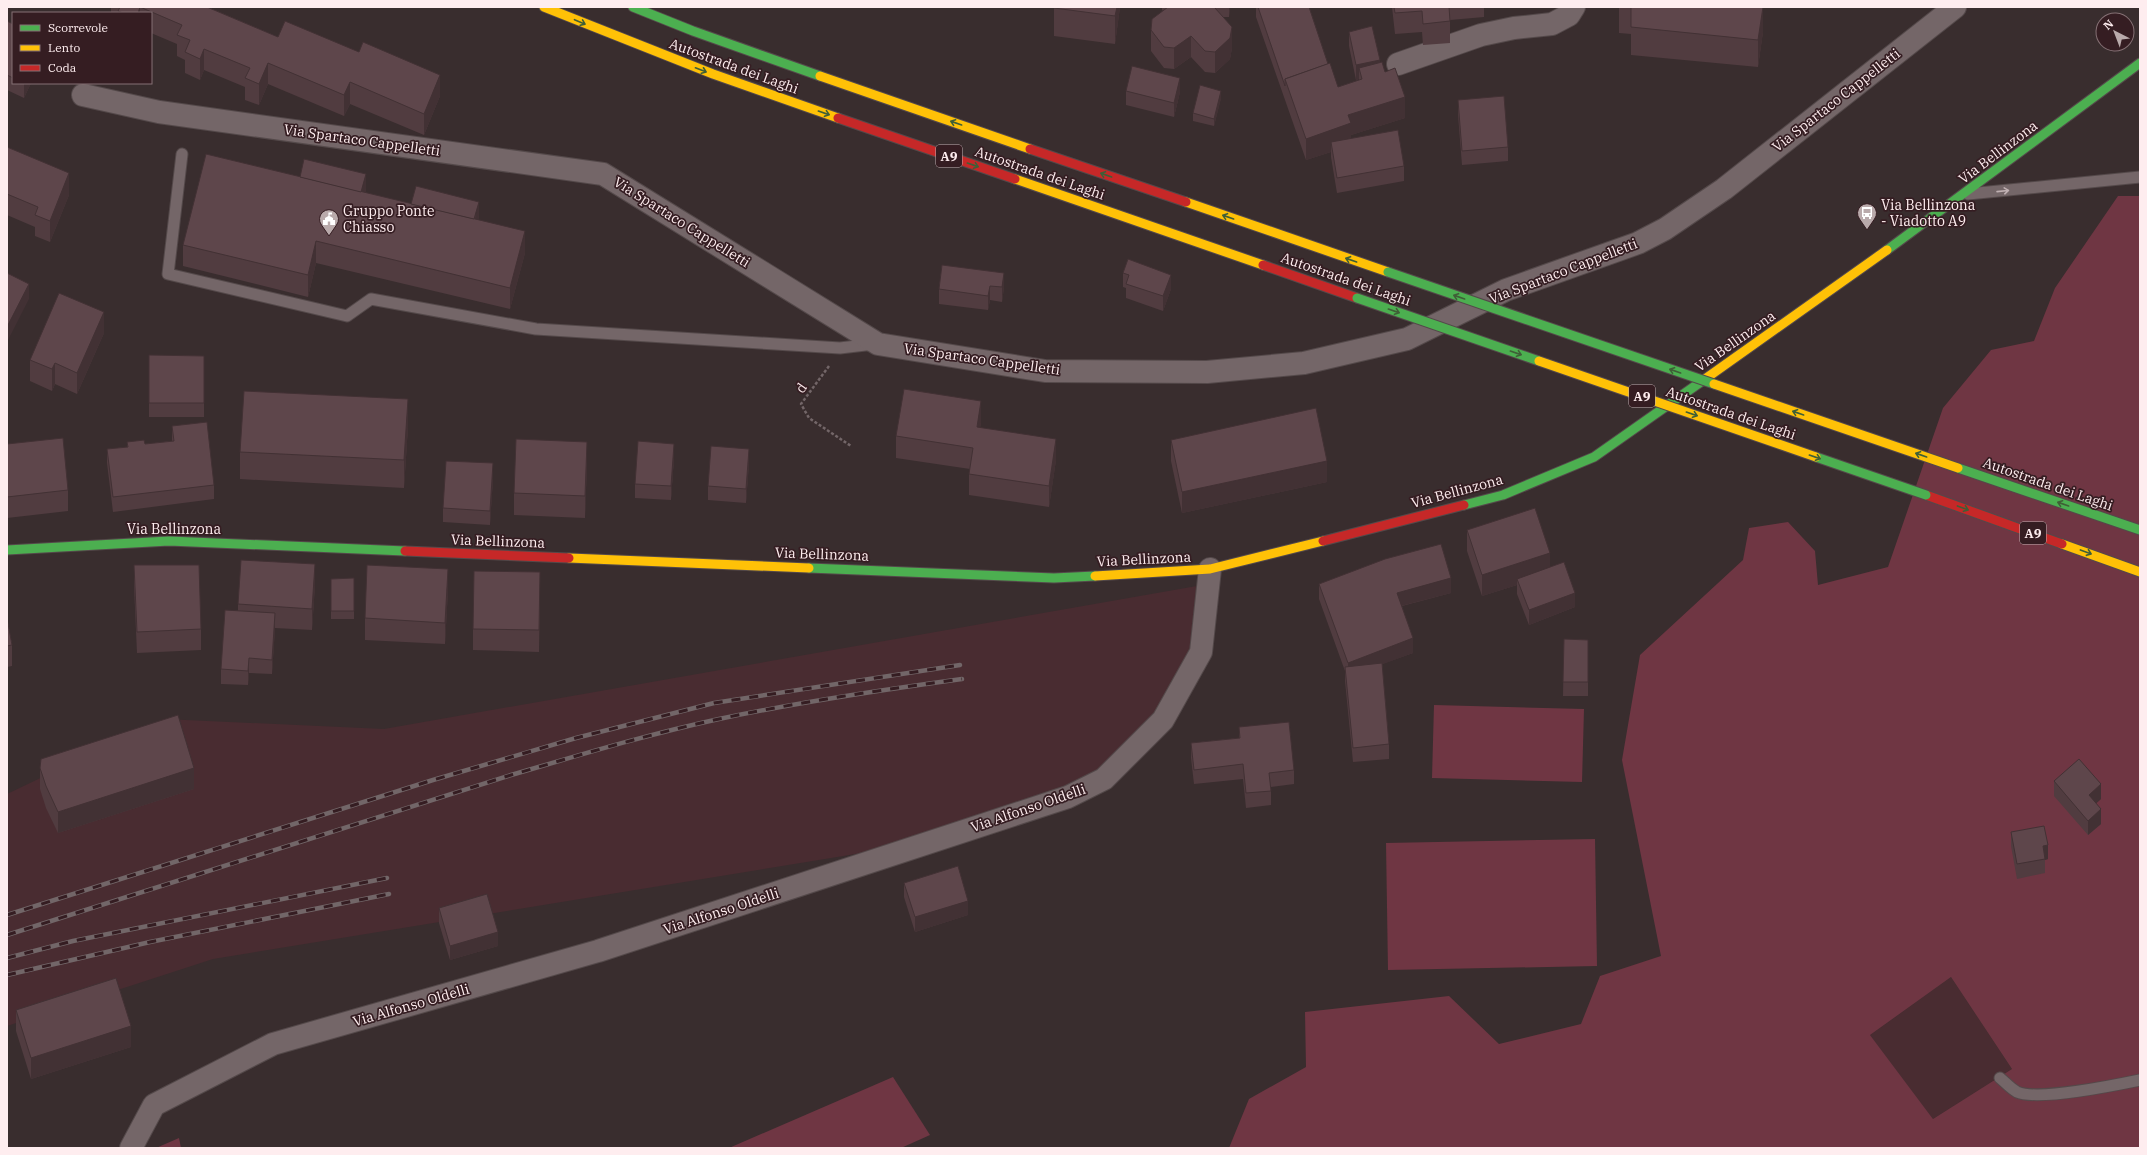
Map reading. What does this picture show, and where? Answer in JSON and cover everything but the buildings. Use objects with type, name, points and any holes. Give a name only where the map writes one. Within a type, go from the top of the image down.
[{"type":"main road","name":"Autostrada dei Laghi","points":[[544,7],[713,74],[1926,495],[2140,572]]},
{"type":"main road","name":"Autostrada dei Laghi","points":[[633,7],[693,31],[790,65],[2140,530]]},
{"type":"main road","name":"Via Bellinzona","points":[[7,550],[169,540],[1054,578],[1210,569],[1503,495],[1594,456],[1862,269],[1964,195],[2140,63]]},
{"type":"street","points":[[1398,64],[1480,36],[1514,28],[1552,24],[1569,15],[1574,7]]},
{"type":"street","name":"Via Spartaco Cappelletti","points":[[83,95],[159,112],[603,174],[878,344],[1045,370],[1207,372],[1304,363],[1407,339],[1506,290],[1600,258],[1638,243],[1665,228],[1724,188],[1955,7]]},
{"type":"street","name":"Via Alfonso Oldelli","points":[[131,1148],[154,1105],[273,1044],[598,951],[1068,797],[1104,779],[1163,720],[1201,652],[1210,569]]},
{"type":"lane","points":[[182,154],[168,274],[347,316],[371,299],[536,329],[840,348],[878,344]]},
{"type":"lane","points":[[1964,195],[2140,177]]},
{"type":"lane","points":[[2000,1078],[2017,1092],[2043,1094],[2106,1087],[2140,1080]]},
{"type":"path","name":"d","points":[[840,348],[823,377],[817,382],[801,404],[810,418],[851,446]]},
{"type":"shaded area","points":[[2118,196],[2140,196],[2140,1148],[1229,1148],[1249,1099],[1306,1067],[1305,1012],[1449,996],[1499,1044],[1581,1024],[1600,976],[1661,956],[1622,760],[1640,655],[1743,560],[1749,528],[1788,522],[1815,551],[1818,585],[1888,567],[1943,408],[1991,350],[2034,341],[2055,288]],"holes":[[[1951,977],[2012,1069],[1933,1119],[1870,1035]]]},
{"type":"shaded area","points":[[1197,586],[1201,652],[1104,779],[929,842],[213,959],[7,1026],[7,794],[164,719],[384,729]]},
{"type":"shaded area","points":[[1434,705],[1584,709],[1582,782],[1432,778]]},
{"type":"shaded area","points":[[1595,839],[1597,966],[1388,970],[1386,843]]},
{"type":"shaded area","points":[[1951,977],[2012,1069],[1933,1119],[1870,1035]]},
{"type":"shaded area","points":[[893,1077],[930,1135],[901,1148],[729,1148]]},
{"type":"shaded area","points":[[179,1138],[181,1148],[156,1148]]},
{"type":"railway","points":[[7,915],[433,780],[576,738],[714,703],[960,665]]},
{"type":"railway","points":[[7,935],[511,775],[641,738],[719,719],[779,707],[962,679]]},
{"type":"railway","points":[[7,958],[73,941],[387,878]]},
{"type":"railway","points":[[7,975],[150,942],[389,894]]},
{"type":"traffic: fast","points":[[633,7],[693,31],[820,76]]},
{"type":"traffic: fast","points":[[1887,250],[2140,63]]},
{"type":"traffic: fast","points":[[1388,272],[1714,384]]},
{"type":"traffic: fast","points":[[1357,298],[1539,361]]},
{"type":"traffic: fast","points":[[1464,505],[1503,495],[1594,457],[1705,379]]},
{"type":"traffic: fast","points":[[1816,457],[1926,495]]},
{"type":"traffic: fast","points":[[1958,468],[2140,530]]},
{"type":"traffic: fast","points":[[7,550],[169,541],[405,551]]},
{"type":"traffic: fast","points":[[809,568],[1054,578],[1095,576]]},
{"type":"traffic: slow","points":[[544,7],[713,74],[838,118]]},
{"type":"traffic: slow","points":[[820,76],[1030,149]]},
{"type":"traffic: slow","points":[[1015,179],[1263,265]]},
{"type":"traffic: slow","points":[[1186,202],[1388,272]]},
{"type":"traffic: slow","points":[[1705,379],[1887,250]]},
{"type":"traffic: slow","points":[[1539,361],[1816,457]]},
{"type":"traffic: slow","points":[[1714,384],[1958,468]]},
{"type":"traffic: slow","points":[[1095,576],[1210,569],[1323,541]]},
{"type":"traffic: slow","points":[[2062,544],[2140,572]]},
{"type":"traffic: slow","points":[[569,558],[809,568]]},
{"type":"traffic: jam","points":[[838,118],[1015,179]]},
{"type":"traffic: jam","points":[[1030,149],[1186,202]]},
{"type":"traffic: jam","points":[[1263,265],[1357,298]]},
{"type":"traffic: jam","points":[[1926,495],[2062,544]]},
{"type":"traffic: jam","points":[[1323,541],[1464,505]]},
{"type":"traffic: jam","points":[[405,551],[569,558]]},
{"type":"place","name":"Via Bellinzona - Viadotto A9","points":[[1867,230]]},
{"type":"place","name":"Gruppo Ponte Chiasso","points":[[329,236]]}]
